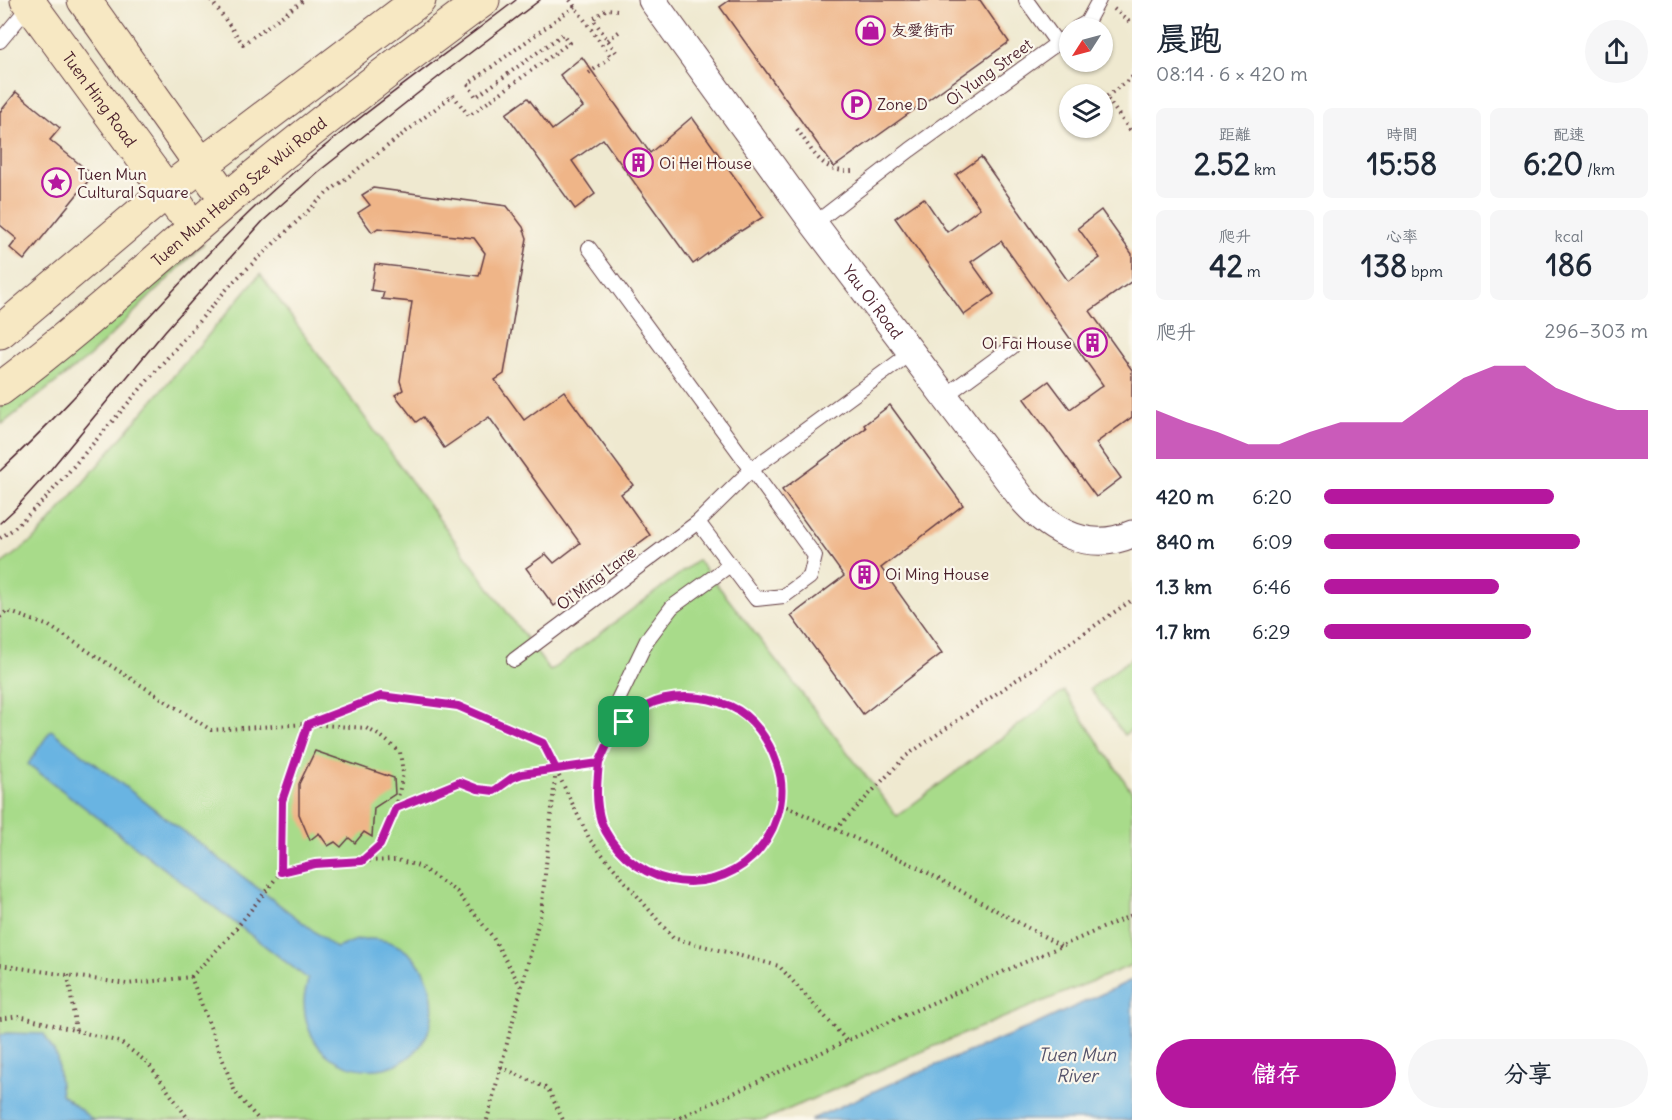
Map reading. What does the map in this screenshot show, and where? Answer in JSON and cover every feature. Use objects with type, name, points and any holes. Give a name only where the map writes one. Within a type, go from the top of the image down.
[{"type":"main road","points":[[84,0],[227,200]]},
{"type":"main road","points":[[0,332],[167,191],[419,0]]},
{"type":"main road","name":"Tuen Mun Heung Sze Wui Road","points":[[0,389],[72,334],[227,200],[340,108],[483,0]]},
{"type":"main road","name":"Tuen Hing Road","points":[[29,2],[194,228]]},
{"type":"street","name":"Yau Oi Road","points":[[652,0],[814,224],[1024,501],[1053,528],[1081,539],[1108,541],[1132,534]]},
{"type":"lane","points":[[1026,0],[1057,44]]},
{"type":"lane","points":[[0,41],[29,2]]},
{"type":"lane","points":[[1090,18],[1105,3]]},
{"type":"lane","name":"Oi Yung Street","points":[[814,224],[910,150],[1057,44]]},
{"type":"lane","points":[[589,248],[815,556],[810,577],[784,596],[756,599],[698,522]]},
{"type":"lane","points":[[945,396],[1012,348]]},
{"type":"lane","name":"Oi Ming Lane","points":[[514,660],[698,522],[752,469],[912,352]]},
{"type":"lane","points":[[624,722],[617,702],[647,640],[672,607],[730,565]]},
{"type":"path","points":[[212,0],[243,44],[304,0]]},
{"type":"path","points":[[570,0],[611,57],[589,73]]},
{"type":"path","points":[[1105,3],[1132,24]]},
{"type":"path","points":[[0,538],[12,530],[46,498],[232,283],[326,194],[453,95],[469,116],[569,43],[563,34],[476,97],[468,84],[575,6]]},
{"type":"path","points":[[616,52],[593,19],[607,9],[618,10]]},
{"type":"path","points":[[608,40],[620,31]]},
{"type":"path","points":[[1132,77],[1106,97],[1132,133]]},
{"type":"path","points":[[797,129],[823,165],[840,172],[854,170]]},
{"type":"path","points":[[836,829],[906,756],[1132,600]]},
{"type":"path","points":[[0,617],[7,611],[49,626],[211,730],[308,724],[366,728],[382,737],[400,752],[404,773],[396,808],[380,845],[362,861]]},
{"type":"path","points":[[308,724],[381,696],[458,706],[543,743],[590,840],[673,938],[779,966],[846,1041]]},
{"type":"path","points":[[675,697],[704,698],[731,706],[755,724],[772,747],[781,775],[781,804],[772,833],[754,857],[729,874],[699,882],[669,880],[641,869],[618,849],[602,824],[596,794],[599,763],[609,741],[624,722],[647,706],[675,697]]},
{"type":"path","points":[[0,965],[127,984],[191,977],[231,935],[281,872],[282,801],[308,724]]},
{"type":"path","points":[[396,808],[460,782],[478,789],[494,791],[522,774],[599,763]]},
{"type":"path","points":[[487,1120],[541,914],[556,769]]},
{"type":"path","points":[[781,804],[919,868],[1062,946]]},
{"type":"path","points":[[281,872],[315,864],[362,861],[397,860],[419,866],[456,892],[492,936],[522,987]]},
{"type":"path","points":[[675,1120],[846,1041],[1132,915]]},
{"type":"path","points":[[68,975],[76,1030]]},
{"type":"path","points":[[191,977],[235,1092],[259,1120]]},
{"type":"path","points":[[0,1019],[19,1016],[120,1042],[148,1063],[189,1120]]},
{"type":"path","points":[[501,1067],[548,1089],[563,1120]]},
{"type":"green space","points":[[204,243],[90,356],[2,424],[0,407],[82,345]]},
{"type":"green space","points":[[260,274],[550,671],[698,560],[897,816],[1064,691],[1132,792],[1132,965],[937,1045],[764,1120],[0,1120],[0,565],[37,537]]},
{"type":"green space","points":[[1132,658],[1132,729],[1124,735],[1090,689]]},
{"type":"water","points":[[51,730],[336,948],[357,940],[386,941],[409,953],[424,972],[432,996],[431,1020],[423,1042],[405,1060],[378,1069],[359,1069],[347,1066],[324,1052],[310,1032],[304,1009],[308,979],[28,764]]},
{"type":"water","name":"Tuen Mun River","points":[[1132,980],[1132,1120],[810,1120],[890,1084],[1037,1024]]},
{"type":"water","points":[[7,1033],[44,1034],[57,1057],[61,1094],[93,1120],[0,1120],[0,1035]]},
{"type":"building","name":"Zone D","points":[[730,0],[980,0],[1009,42],[834,167],[720,7]]},
{"type":"building","name":"Oi Hei House","points":[[582,57],[650,153],[692,117],[763,217],[740,230],[693,264],[603,139],[572,161],[595,194],[575,209],[506,114],[528,98],[552,130],[583,107],[560,75]]},
{"type":"building","name":"Tuen Mun Cultural Square","points":[[16,92],[60,128],[50,140],[93,175],[24,260],[10,248],[17,239],[0,225],[0,112]]},
{"type":"building","name":"Oi Fai House","points":[[981,157],[1068,281],[1100,258],[1078,228],[1101,210],[1132,254],[1132,281],[1090,311],[1132,370],[1132,417],[1096,443],[1121,478],[1096,497],[1024,399],[1049,381],[1070,409],[1103,385],[1001,241],[971,262],[994,294],[964,315],[895,218],[924,198],[947,232],[980,208],[956,175]]},
{"type":"building","points":[[373,188],[507,206],[523,227],[527,238],[504,374],[495,380],[524,420],[564,391],[633,485],[621,494],[650,535],[554,606],[526,568],[546,554],[554,563],[580,543],[489,417],[444,448],[423,417],[416,422],[395,395],[403,390],[400,381],[412,302],[382,299],[384,292],[371,290],[375,264],[479,276],[485,253],[474,238],[378,228],[372,232],[358,213],[370,205],[362,195]]},
{"type":"building","name":"Oi Ming House","points":[[890,405],[963,505],[881,568],[942,653],[863,714],[791,616],[844,576],[782,490],[866,428],[864,425]]},
{"type":"building","points":[[315,751],[394,778],[395,794],[374,808],[372,837],[364,832],[355,843],[349,838],[341,847],[335,842],[328,846],[319,833],[310,840],[299,814],[299,784]]},
{"type":"tram line","points":[[0,471],[65,407],[253,209],[316,153],[516,0]]},
{"type":"tram line","points":[[0,523],[51,469],[165,331],[263,221],[318,172],[540,0]]},
{"type":"place","name":"友愛街市","points":[[870,30]]},
{"type":"place","name":"Zone D","points":[[856,104]]},
{"type":"place","name":"Oi Hei House","points":[[638,163]]},
{"type":"place","name":"Tuen Mun Cultural Square","points":[[56,183]]},
{"type":"place","name":"Oi Fai House","points":[[1093,343]]},
{"type":"place","name":"Oi Ming House","points":[[864,574]]},
{"type":"route","points":[[624,722],[609,741],[599,763],[556,769],[543,743],[458,706],[381,696],[308,724],[282,801],[281,872],[315,864],[362,861],[380,845],[396,808],[444,787],[460,782],[478,789],[494,791],[522,774],[599,763],[596,794],[602,824],[618,849],[641,869],[669,880],[699,882],[729,874],[754,857],[772,833],[781,804],[781,775],[772,747],[755,724],[731,706],[704,698],[675,697],[647,706],[624,722]]}]
